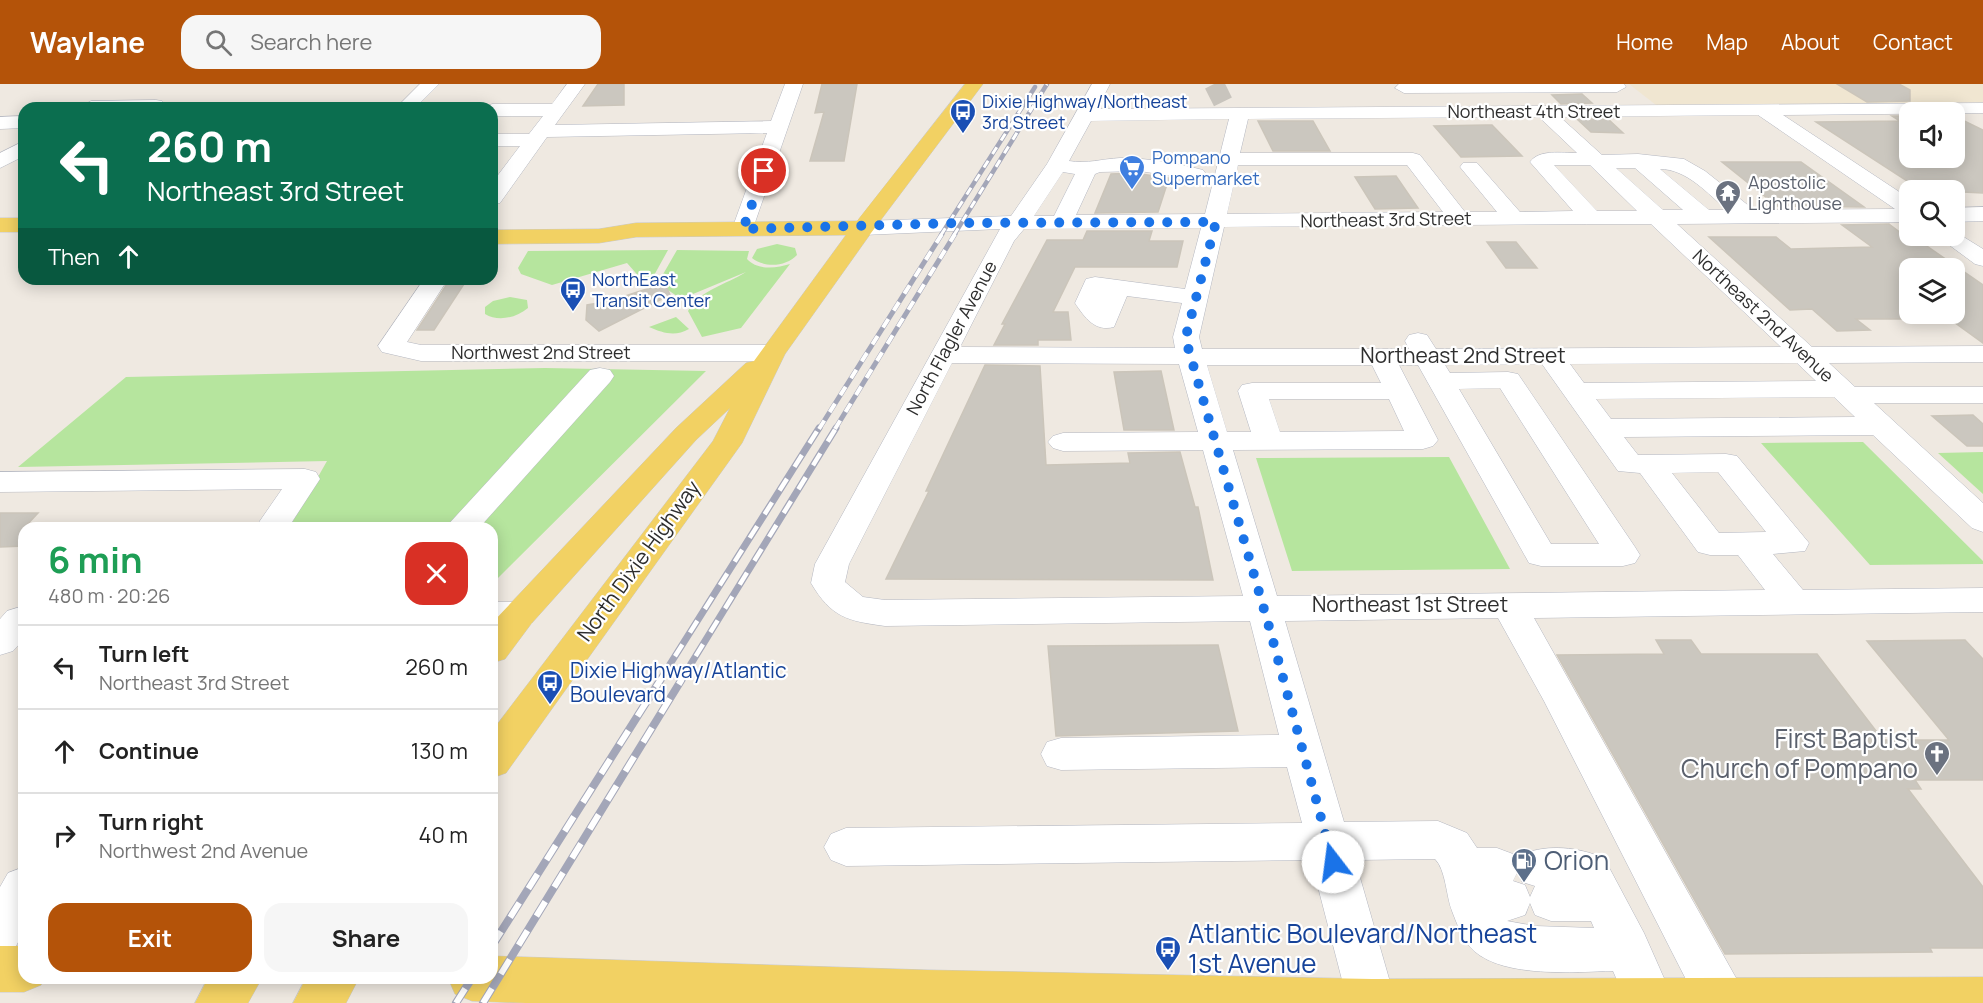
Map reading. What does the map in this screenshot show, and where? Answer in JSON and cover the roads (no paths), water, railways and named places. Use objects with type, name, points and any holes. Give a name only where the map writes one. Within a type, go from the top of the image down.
[{"type":"main road","name":"North Dixie Highway","points":[[498,753],[727,443],[772,353],[863,228],[974,84]]},
{"type":"main road","points":[[498,223],[616,222],[636,230]]},
{"type":"main road","points":[[0,225],[18,225]]},
{"type":"main road","points":[[498,237],[599,236],[636,230],[863,228]]},
{"type":"main road","points":[[0,238],[18,238]]},
{"type":"main road","name":"North Dixie Highway","points":[[498,633],[505,615],[686,434],[772,353]]},
{"type":"main road","points":[[0,969],[18,969]]},
{"type":"main road","points":[[498,979],[927,994],[1372,1003],[1983,1001]]},
{"type":"main road","points":[[219,1003],[233,984]]},
{"type":"main road","points":[[317,1003],[331,984]]},
{"type":"street","points":[[411,102],[430,84]]},
{"type":"street","points":[[500,175],[545,125],[576,84]]},
{"type":"street","points":[[743,229],[794,84]]},
{"type":"street","name":"North Flagler Avenue","points":[[838,600],[828,583],[832,564],[1004,239],[1019,223],[1085,115],[1101,84]]},
{"type":"street","points":[[1402,86],[1616,85],[1649,111]]},
{"type":"street","points":[[1402,86],[1425,113]]},
{"type":"street","points":[[98,102],[118,90]]},
{"type":"street","name":"Northeast 4th Street","points":[[1085,115],[1231,111],[1411,134],[1425,113],[1982,109]]},
{"type":"street","points":[[1763,110],[1899,202]]},
{"type":"street","points":[[1231,111],[1227,191],[1186,336],[1372,1003]]},
{"type":"street","points":[[498,112],[545,125]]},
{"type":"street","name":"Northeast 2nd Avenue","points":[[1544,112],[1983,521]]},
{"type":"street","points":[[498,120],[545,125],[779,128]]},
{"type":"street","points":[[0,123],[18,122]]},
{"type":"street","points":[[1366,159],[1342,124],[1411,134]]},
{"type":"street","points":[[498,138],[545,125]]},
{"type":"street","points":[[1054,165],[1087,170],[1108,165],[1184,170],[1189,198],[1366,159],[1411,134]]},
{"type":"street","points":[[1411,134],[1460,219]]},
{"type":"street","points":[[0,162],[18,151]]},
{"type":"street","points":[[1592,219],[1540,162],[1550,159],[1677,163],[1698,175],[1749,216]]},
{"type":"street","points":[[1638,160],[1704,217]]},
{"type":"street","points":[[0,166],[18,166]]},
{"type":"street","points":[[1470,167],[1515,219]]},
{"type":"street","points":[[1061,222],[1087,170]]},
{"type":"street","name":"Northeast 3rd Street","points":[[863,228],[1061,222],[1227,191],[1317,221],[1899,215]]},
{"type":"street","points":[[1305,199],[1317,221]]},
{"type":"street","points":[[1965,215],[1983,214]]},
{"type":"street","points":[[1963,246],[1983,259]]},
{"type":"street","name":"Northwest 2nd Street","points":[[432,285],[391,346],[421,353],[772,353]]},
{"type":"street","points":[[1118,288],[1196,298]]},
{"type":"street","name":"Northeast 2nd Street","points":[[943,355],[1381,356],[1429,359],[1550,356],[1983,354]]},
{"type":"street","points":[[1063,442],[1423,440],[1381,356]]},
{"type":"street","points":[[1550,356],[1629,464],[1726,463],[1793,543],[1710,544],[1649,464]]},
{"type":"street","points":[[1429,359],[1508,380],[1623,555],[1541,555],[1429,359]]},
{"type":"street","points":[[466,522],[600,376]]},
{"type":"street","points":[[1268,440],[1252,391],[1398,391]]},
{"type":"street","points":[[1530,415],[1846,392],[1983,395]]},
{"type":"street","points":[[1591,411],[1881,426]]},
{"type":"street","points":[[0,482],[305,479],[275,522]]},
{"type":"street","points":[[1747,544],[1793,602]]},
{"type":"street","points":[[1556,555],[1584,604]]},
{"type":"street","name":"Northeast 1st Street","points":[[838,600],[857,609],[885,613],[1983,600]]},
{"type":"street","points":[[1510,604],[1521,629],[1560,695],[1723,1002]]},
{"type":"street","points":[[1061,754],[1303,751]]},
{"type":"street","points":[[846,846],[1328,843],[1438,840],[1452,846],[1505,884]]},
{"type":"street","points":[[1628,949],[1524,948],[1504,945],[1490,935],[1477,916],[1505,884],[1579,868],[1588,872],[1628,949],[1651,1002]]},
{"type":"street","points":[[0,931],[18,898]]},
{"type":"tunnel","points":[[1214,84],[1225,106]]},
{"type":"railway","points":[[954,235],[1047,84]]},
{"type":"railway","points":[[941,235],[1035,87]]},
{"type":"railway","points":[[819,429],[942,234]]},
{"type":"railway","points":[[835,429],[955,234]]},
{"type":"railway","points":[[660,680],[819,428]]},
{"type":"railway","points":[[681,680],[836,428]]},
{"type":"railway","points":[[498,937],[661,679]]},
{"type":"railway","points":[[498,979],[682,679]]},
{"type":"railway","points":[[456,1003],[468,984]]},
{"type":"railway","points":[[483,1003],[495,984]]},
{"type":"place","name":"Dixie Highway/Northeast 3rd Street","points":[[963,135]]},
{"type":"place","name":"Pompano Supermarket","points":[[1132,191]]},
{"type":"place","name":"Apostolic Lighthouse","points":[[1728,216]]},
{"type":"place","name":"NorthEast Transit Center","points":[[573,313]]},
{"type":"place","name":"Dixie Highway/Atlantic Boulevard","points":[[550,706]]},
{"type":"place","name":"First Baptist Church of Pompano","points":[[1937,777]]},
{"type":"place","name":"Orion","points":[[1524,884]]},
{"type":"place","name":"Atlantic Boulevard/Northeast 1st Avenue","points":[[1168,972]]}]
